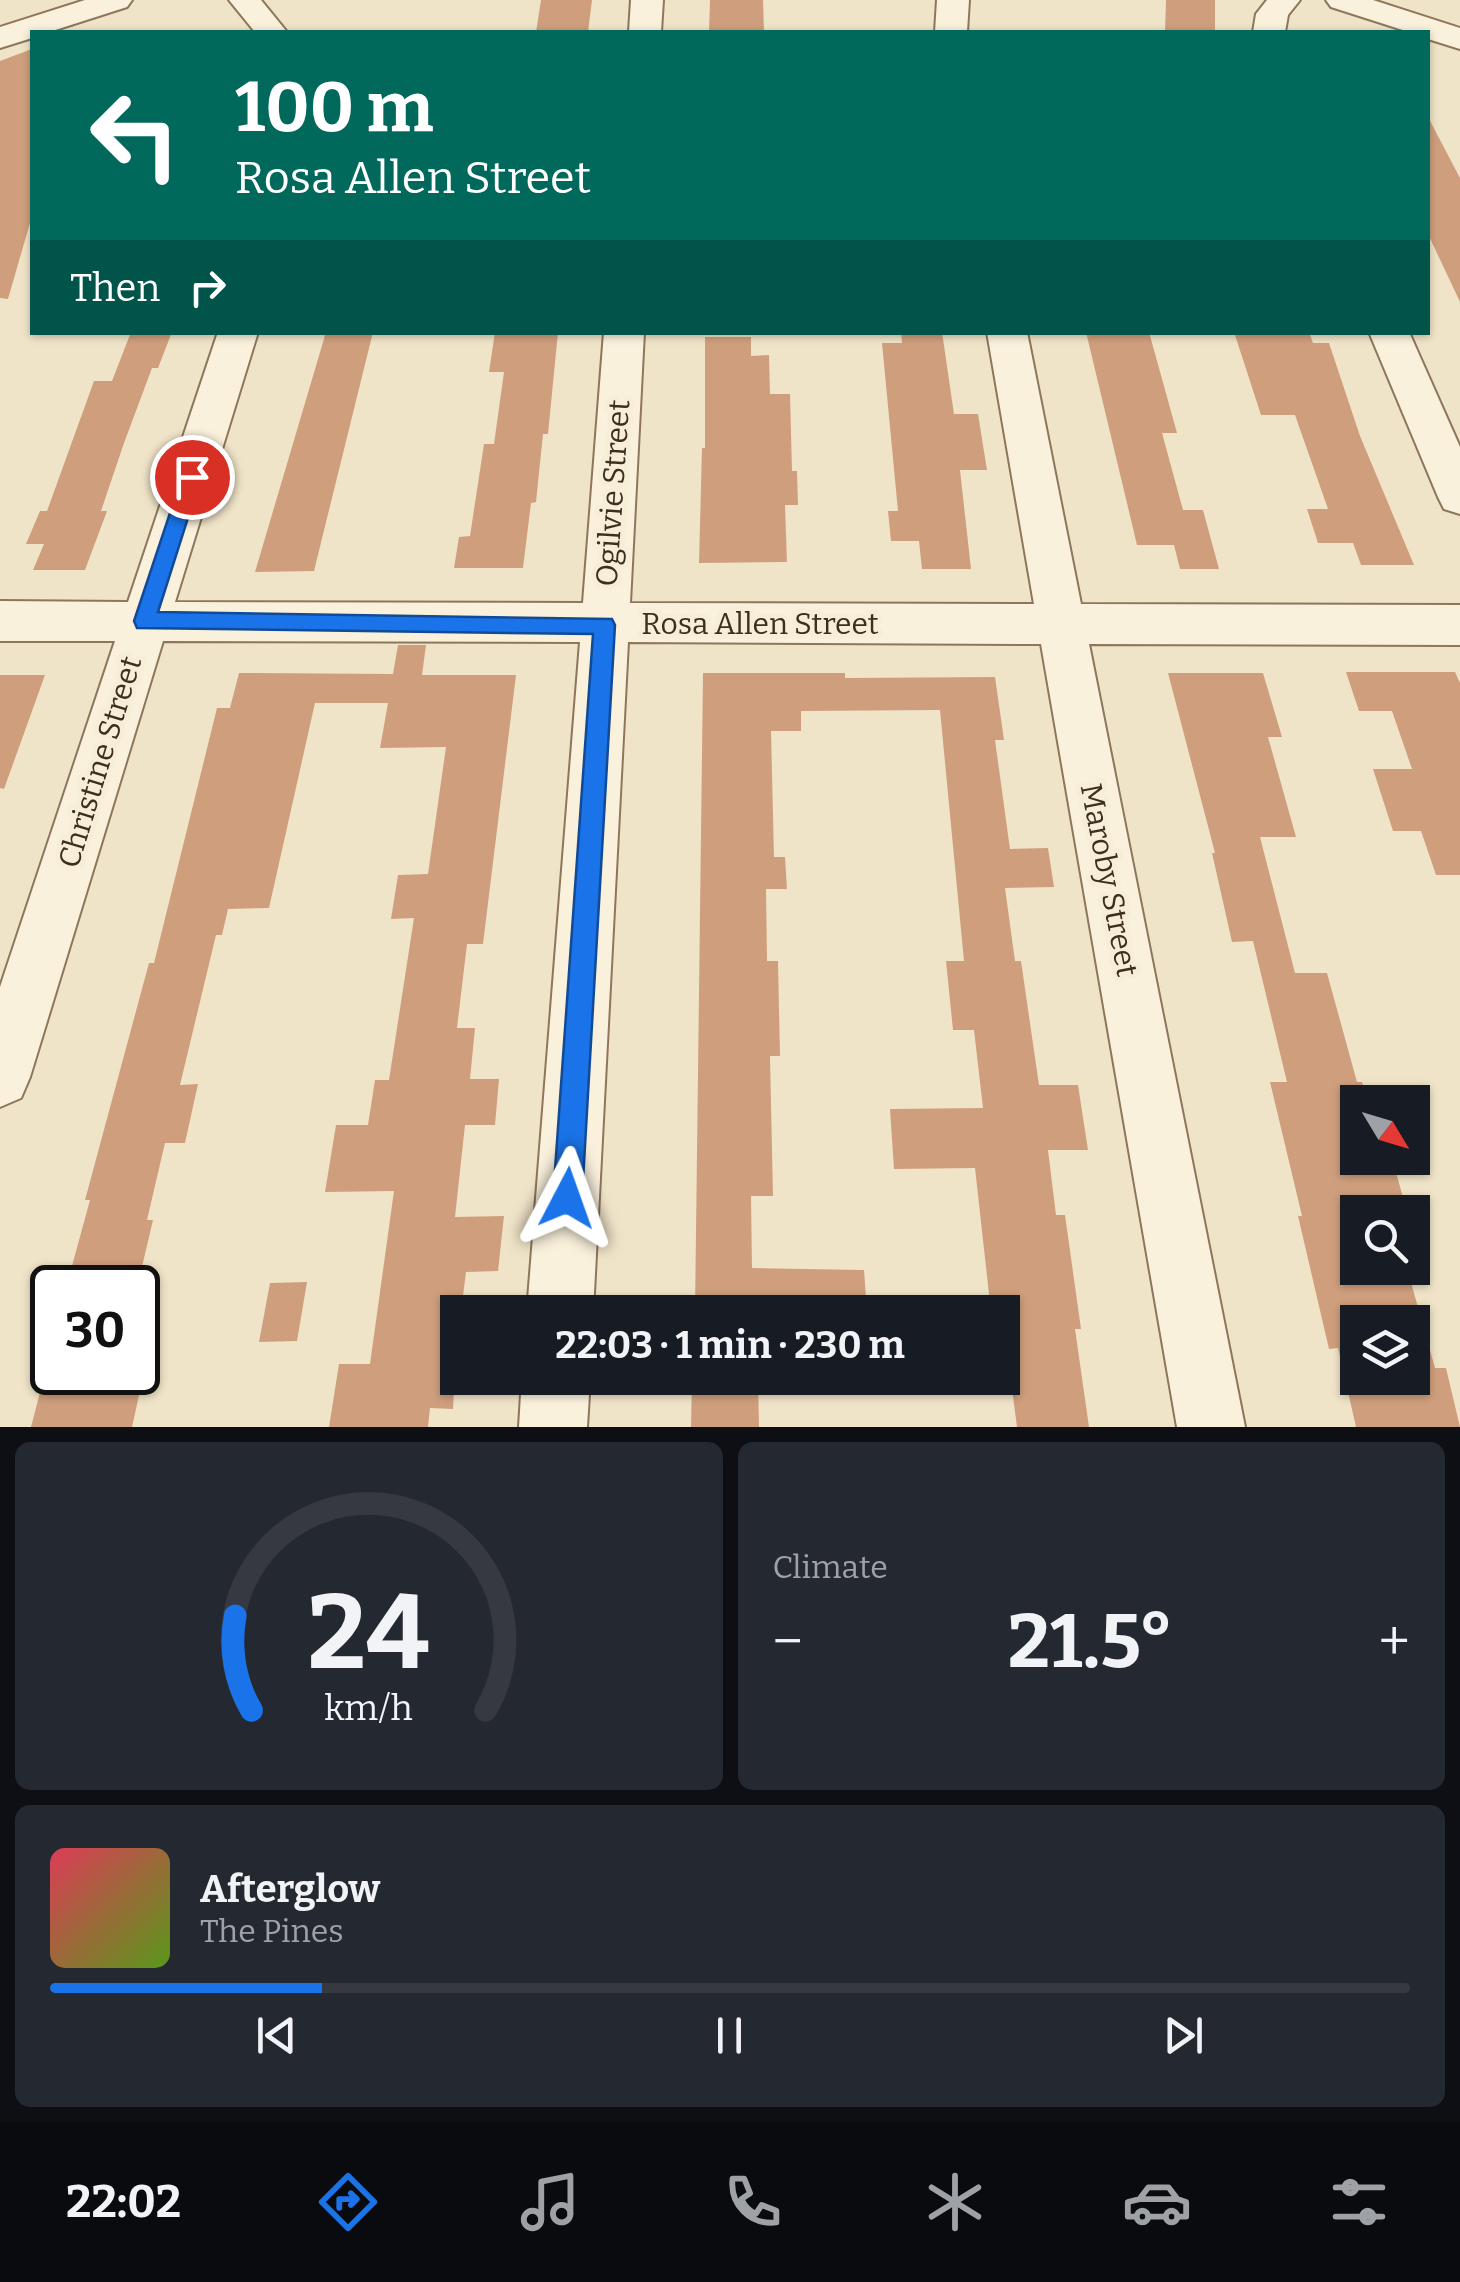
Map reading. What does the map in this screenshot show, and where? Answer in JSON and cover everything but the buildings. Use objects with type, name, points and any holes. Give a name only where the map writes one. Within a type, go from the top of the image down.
[{"type":"street","points":[[0,38],[116,0]]},
{"type":"street","points":[[246,0],[269,30]]},
{"type":"street","points":[[645,30],[647,0]]},
{"type":"street","points":[[951,30],[953,0]]},
{"type":"street","points":[[1269,30],[1272,14],[1284,0]]},
{"type":"street","points":[[1342,0],[1460,39]]},
{"type":"street","name":"Christine Street","points":[[0,1077],[237,335]]},
{"type":"street","name":"Ogilvie Street","points":[[561,1295],[624,335]]},
{"type":"street","name":"Maroby Street","points":[[1008,335],[1211,1427]]},
{"type":"street","points":[[1391,335],[1460,497]]},
{"type":"street","name":"Rosa Allen Street","points":[[0,621],[1460,625]]},
{"type":"street","points":[[552,1427],[555,1395]]},
{"type":"route","points":[[192,477],[144,621],[604,625],[567,1198]]}]
